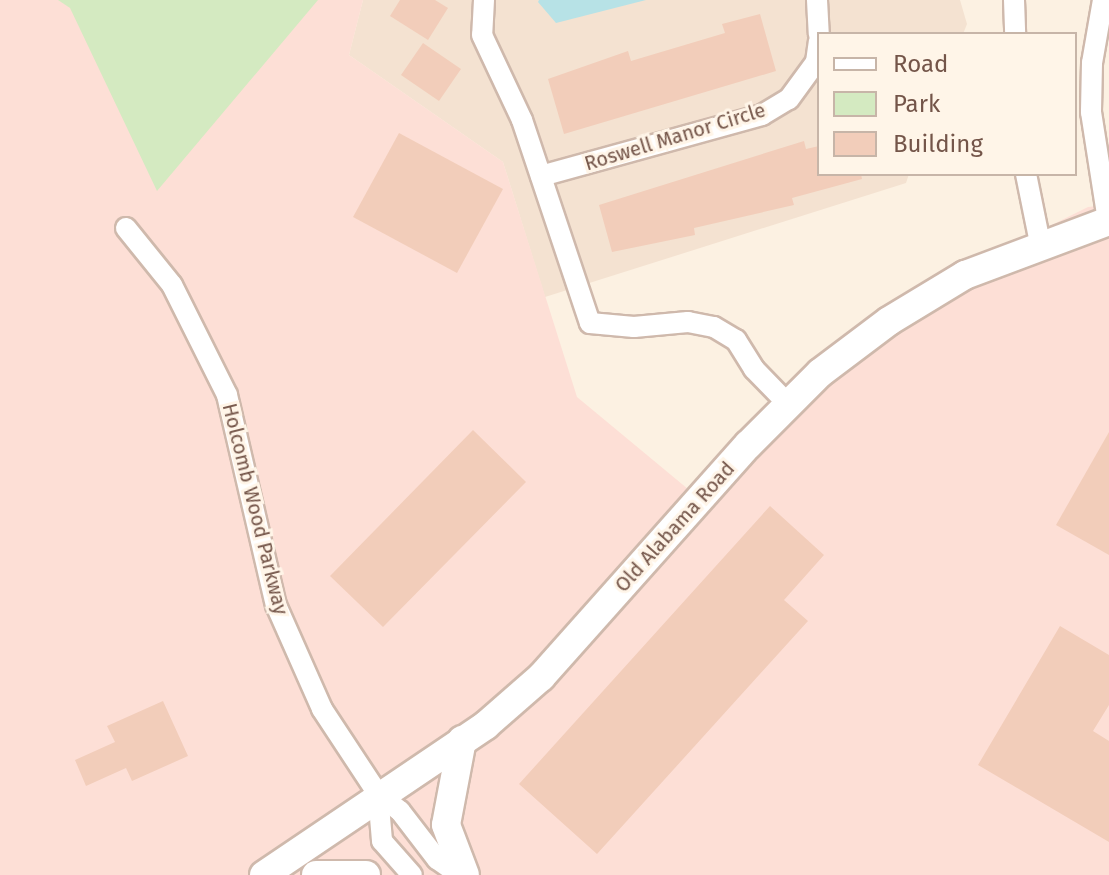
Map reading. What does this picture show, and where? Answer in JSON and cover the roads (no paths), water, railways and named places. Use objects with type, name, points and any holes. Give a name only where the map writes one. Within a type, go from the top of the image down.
[{"type":"main road","name":"Old Alabama Road","points":[[264,875],[378,794],[462,740],[541,677],[788,404],[820,373],[922,300],[965,275],[1040,243],[1108,221]]},
{"type":"main road","points":[[462,740],[446,825],[462,875]]},
{"type":"main road","points":[[316,875],[366,875]]},
{"type":"street","points":[[484,0],[482,35],[522,120],[590,323],[634,327],[688,322],[714,327],[736,340],[754,369],[788,404]]},
{"type":"street","points":[[817,0],[819,32]]},
{"type":"street","points":[[1014,0],[1015,32]]},
{"type":"street","points":[[1103,0],[1092,63],[1091,112],[1108,221]]},
{"type":"street","name":"Roswell Manor Circle","points":[[541,176],[762,115],[789,99],[816,62],[817,55]]},
{"type":"street","points":[[1026,176],[1040,243]]},
{"type":"street","name":"Holcomb Wood Parkway","points":[[126,228],[172,285],[227,395],[276,605],[322,709],[378,794],[400,811],[437,859],[462,875]]},
{"type":"street","name":"Holcomb Wood Parkway","points":[[378,794],[382,841],[412,875]]},
{"type":"water","points":[[539,0],[646,0],[556,23],[538,2]]}]
